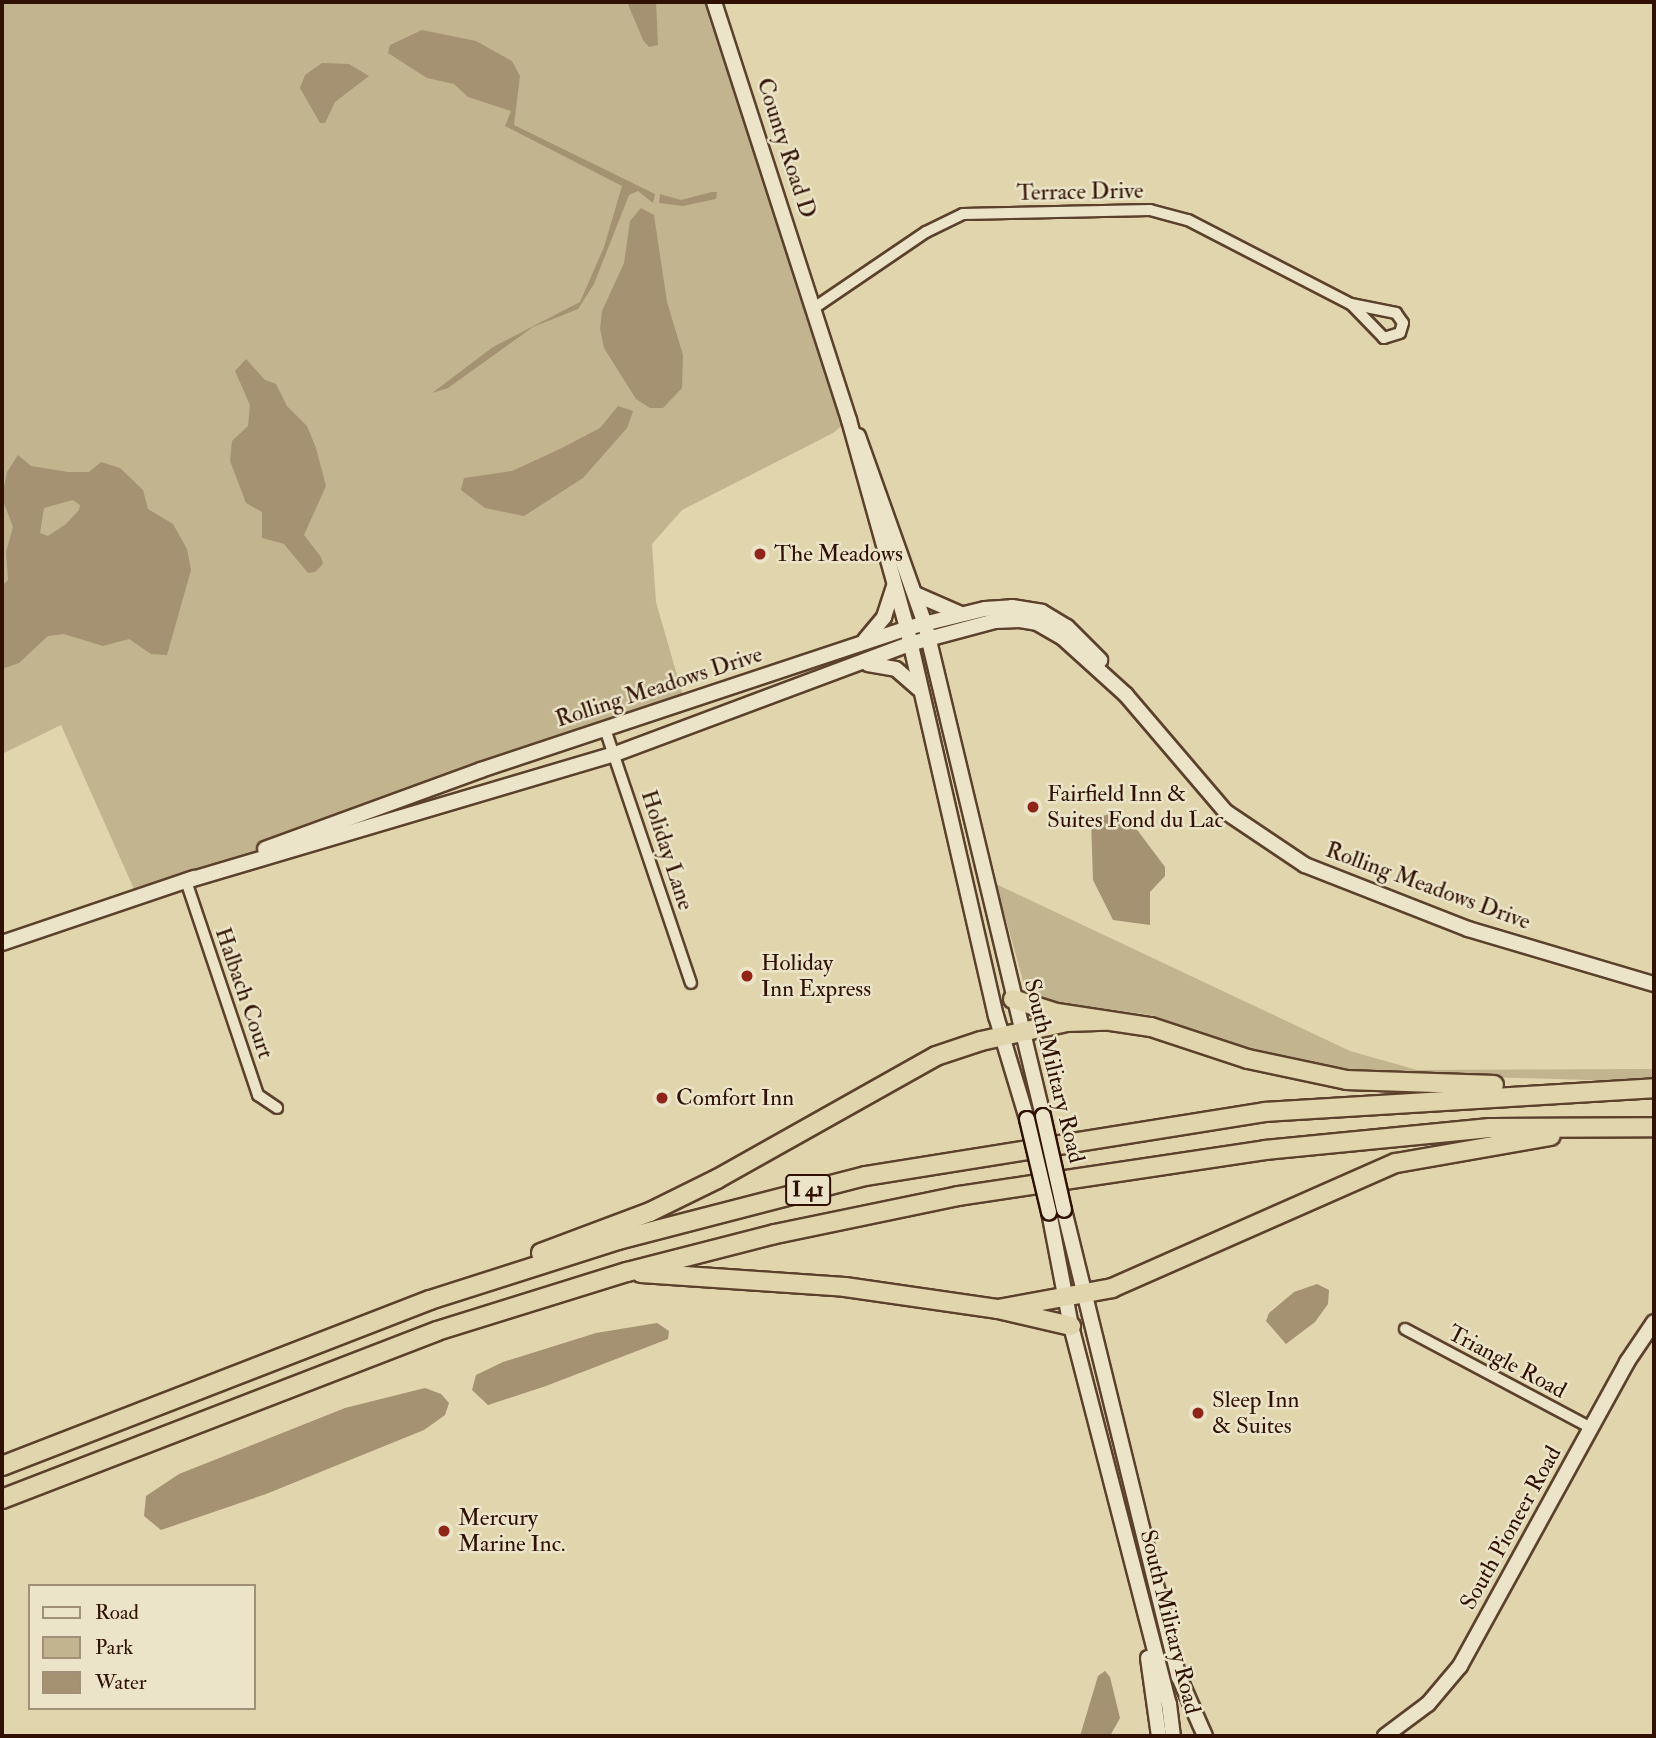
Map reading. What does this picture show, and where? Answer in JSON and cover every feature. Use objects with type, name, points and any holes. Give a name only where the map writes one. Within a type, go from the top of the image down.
[{"type":"highway","points":[[1013,999],[1105,1021],[1151,1027],[1248,1059],[1347,1080],[1602,1088]]},
{"type":"highway","points":[[430,1300],[650,1212],[936,1056],[981,1041],[1002,1040],[1067,1022],[1105,1021]]},
{"type":"highway","name":"I 41","points":[[2,1466],[430,1300],[618,1240],[866,1176],[962,1157],[1265,1112],[1602,1088],[1654,1088]]},
{"type":"highway","points":[[998,1308],[1086,1290],[1112,1288],[1164,1268],[1263,1218],[1396,1163],[1603,1126]]},
{"type":"highway","name":"I 41","points":[[2,1499],[438,1331],[627,1272],[872,1212],[1153,1164],[1490,1128],[1654,1126]]},
{"type":"highway","points":[[627,1272],[809,1284],[998,1308],[1071,1326]]},
{"type":"main road","name":"County Road D","points":[[714,2],[814,308]]},
{"type":"main road","name":"South Military Road","points":[[814,308],[849,420],[907,628],[1002,1040],[1057,1211],[1086,1290],[1189,1706],[1205,1736]]},
{"type":"main road","name":"South Military Road","points":[[849,420],[871,466],[925,624],[1021,1035],[1043,1116],[1071,1326],[1144,1619],[1169,1704],[1173,1736]]},
{"type":"main road","points":[[862,643],[884,617],[894,584]]},
{"type":"main road","points":[[915,594],[943,610],[963,614]]},
{"type":"main road","name":"Rolling Meadows Drive","points":[[186,881],[370,807],[907,628],[963,614],[1012,607],[1051,617],[1093,652],[1125,695],[1226,812],[1305,866],[1468,929],[1654,984]]},
{"type":"main road","name":"Rolling Meadows Drive","points":[[2,943],[186,881],[615,754],[909,644],[995,621],[1037,623],[1063,638],[1125,695]]},
{"type":"main road","points":[[863,663],[896,669],[921,692]]},
{"type":"main road","name":"South Pioneer Road","points":[[1385,1736],[1429,1704],[1460,1666],[1591,1428],[1654,1322]]},
{"type":"main road","points":[[1144,1619],[1160,1736]]},
{"type":"main road","points":[[1189,1706],[1216,1736]]},
{"type":"street","name":"Terrace Drive","points":[[814,308],[926,232],[963,214],[1150,210],[1188,219],[1351,304],[1396,313],[1403,323],[1400,333],[1384,338],[1351,304]]},
{"type":"street","name":"Holiday Lane","points":[[605,729],[691,983]]},
{"type":"street","name":"Halbach Court","points":[[186,881],[258,1095],[277,1108]]},
{"type":"street","name":"Triangle Road","points":[[1405,1329],[1591,1428]]},
{"type":"green space","points":[[2,2],[714,2],[849,420],[833,433],[682,510],[652,544],[656,602],[685,703],[371,807],[138,898],[61,725],[2,754]]},
{"type":"green space","points":[[996,884],[1350,1051],[1417,1070],[1654,1069],[1654,1082],[1353,1073],[1272,1056],[1151,1015],[1041,1000],[1030,995],[1024,984]]},
{"type":"water","points":[[627,2],[656,2],[658,45],[649,47],[643,40]]},
{"type":"water","points":[[422,30],[476,41],[512,61],[520,76],[514,125],[655,194],[653,203],[638,191],[629,195],[594,284],[578,309],[533,327],[448,388],[432,393],[493,347],[580,302],[604,247],[622,186],[505,126],[511,111],[468,97],[454,84],[427,78],[388,53],[390,45]]},
{"type":"water","points":[[322,63],[349,64],[369,76],[335,102],[325,123],[320,123],[300,88],[305,75]]},
{"type":"water","points":[[717,192],[716,199],[683,206],[659,203],[660,194],[681,200]]},
{"type":"water","points":[[641,208],[654,215],[667,302],[683,355],[682,388],[663,408],[650,408],[636,399],[604,348],[600,329],[602,311],[624,263],[630,221]]},
{"type":"water","points":[[246,359],[265,380],[276,384],[287,406],[307,426],[316,448],[326,486],[304,535],[321,557],[323,564],[315,572],[308,573],[284,544],[262,538],[262,512],[246,503],[230,461],[232,441],[248,426],[250,405],[235,371]]},
{"type":"water","points":[[618,406],[633,411],[627,428],[583,478],[524,516],[485,508],[461,490],[464,478],[512,471],[600,428]]},
{"type":"water","points":[[18,455],[31,466],[68,472],[89,472],[101,462],[120,468],[143,490],[148,509],[173,524],[187,549],[191,570],[167,655],[151,654],[129,639],[103,646],[64,634],[48,636],[19,663],[2,669],[2,586],[8,580],[6,552],[13,527],[2,498],[7,472]],"holes":[[[73,500],[80,505],[79,510],[66,524],[48,536],[40,533],[44,508]]]},
{"type":"water","points":[[1110,814],[1132,823],[1165,867],[1165,876],[1150,892],[1150,925],[1113,920],[1093,880],[1091,819]]},
{"type":"water","points":[[1317,1284],[1329,1290],[1328,1304],[1315,1322],[1286,1344],[1266,1321],[1269,1313],[1294,1292]]},
{"type":"water","points":[[657,1323],[669,1331],[668,1339],[546,1386],[488,1405],[472,1390],[476,1375],[503,1362],[596,1333]]},
{"type":"water","points":[[425,1388],[441,1394],[449,1403],[445,1415],[424,1430],[266,1494],[161,1530],[144,1516],[146,1496],[179,1474],[345,1408]]},
{"type":"water","points":[[1105,1671],[1110,1677],[1120,1718],[1110,1736],[1080,1736],[1098,1676]]},
{"type":"place","name":"The Meadows","points":[[760,554]]},
{"type":"place","name":"Fairfield Inn & Suites Fond du Lac","points":[[1033,807]]},
{"type":"place","name":"Holiday Inn Express","points":[[747,976]]},
{"type":"place","name":"Comfort Inn","points":[[662,1098]]},
{"type":"place","name":"Sleep Inn & Suites","points":[[1198,1413]]},
{"type":"place","name":"Mercury Marine Inc.","points":[[444,1531]]}]
